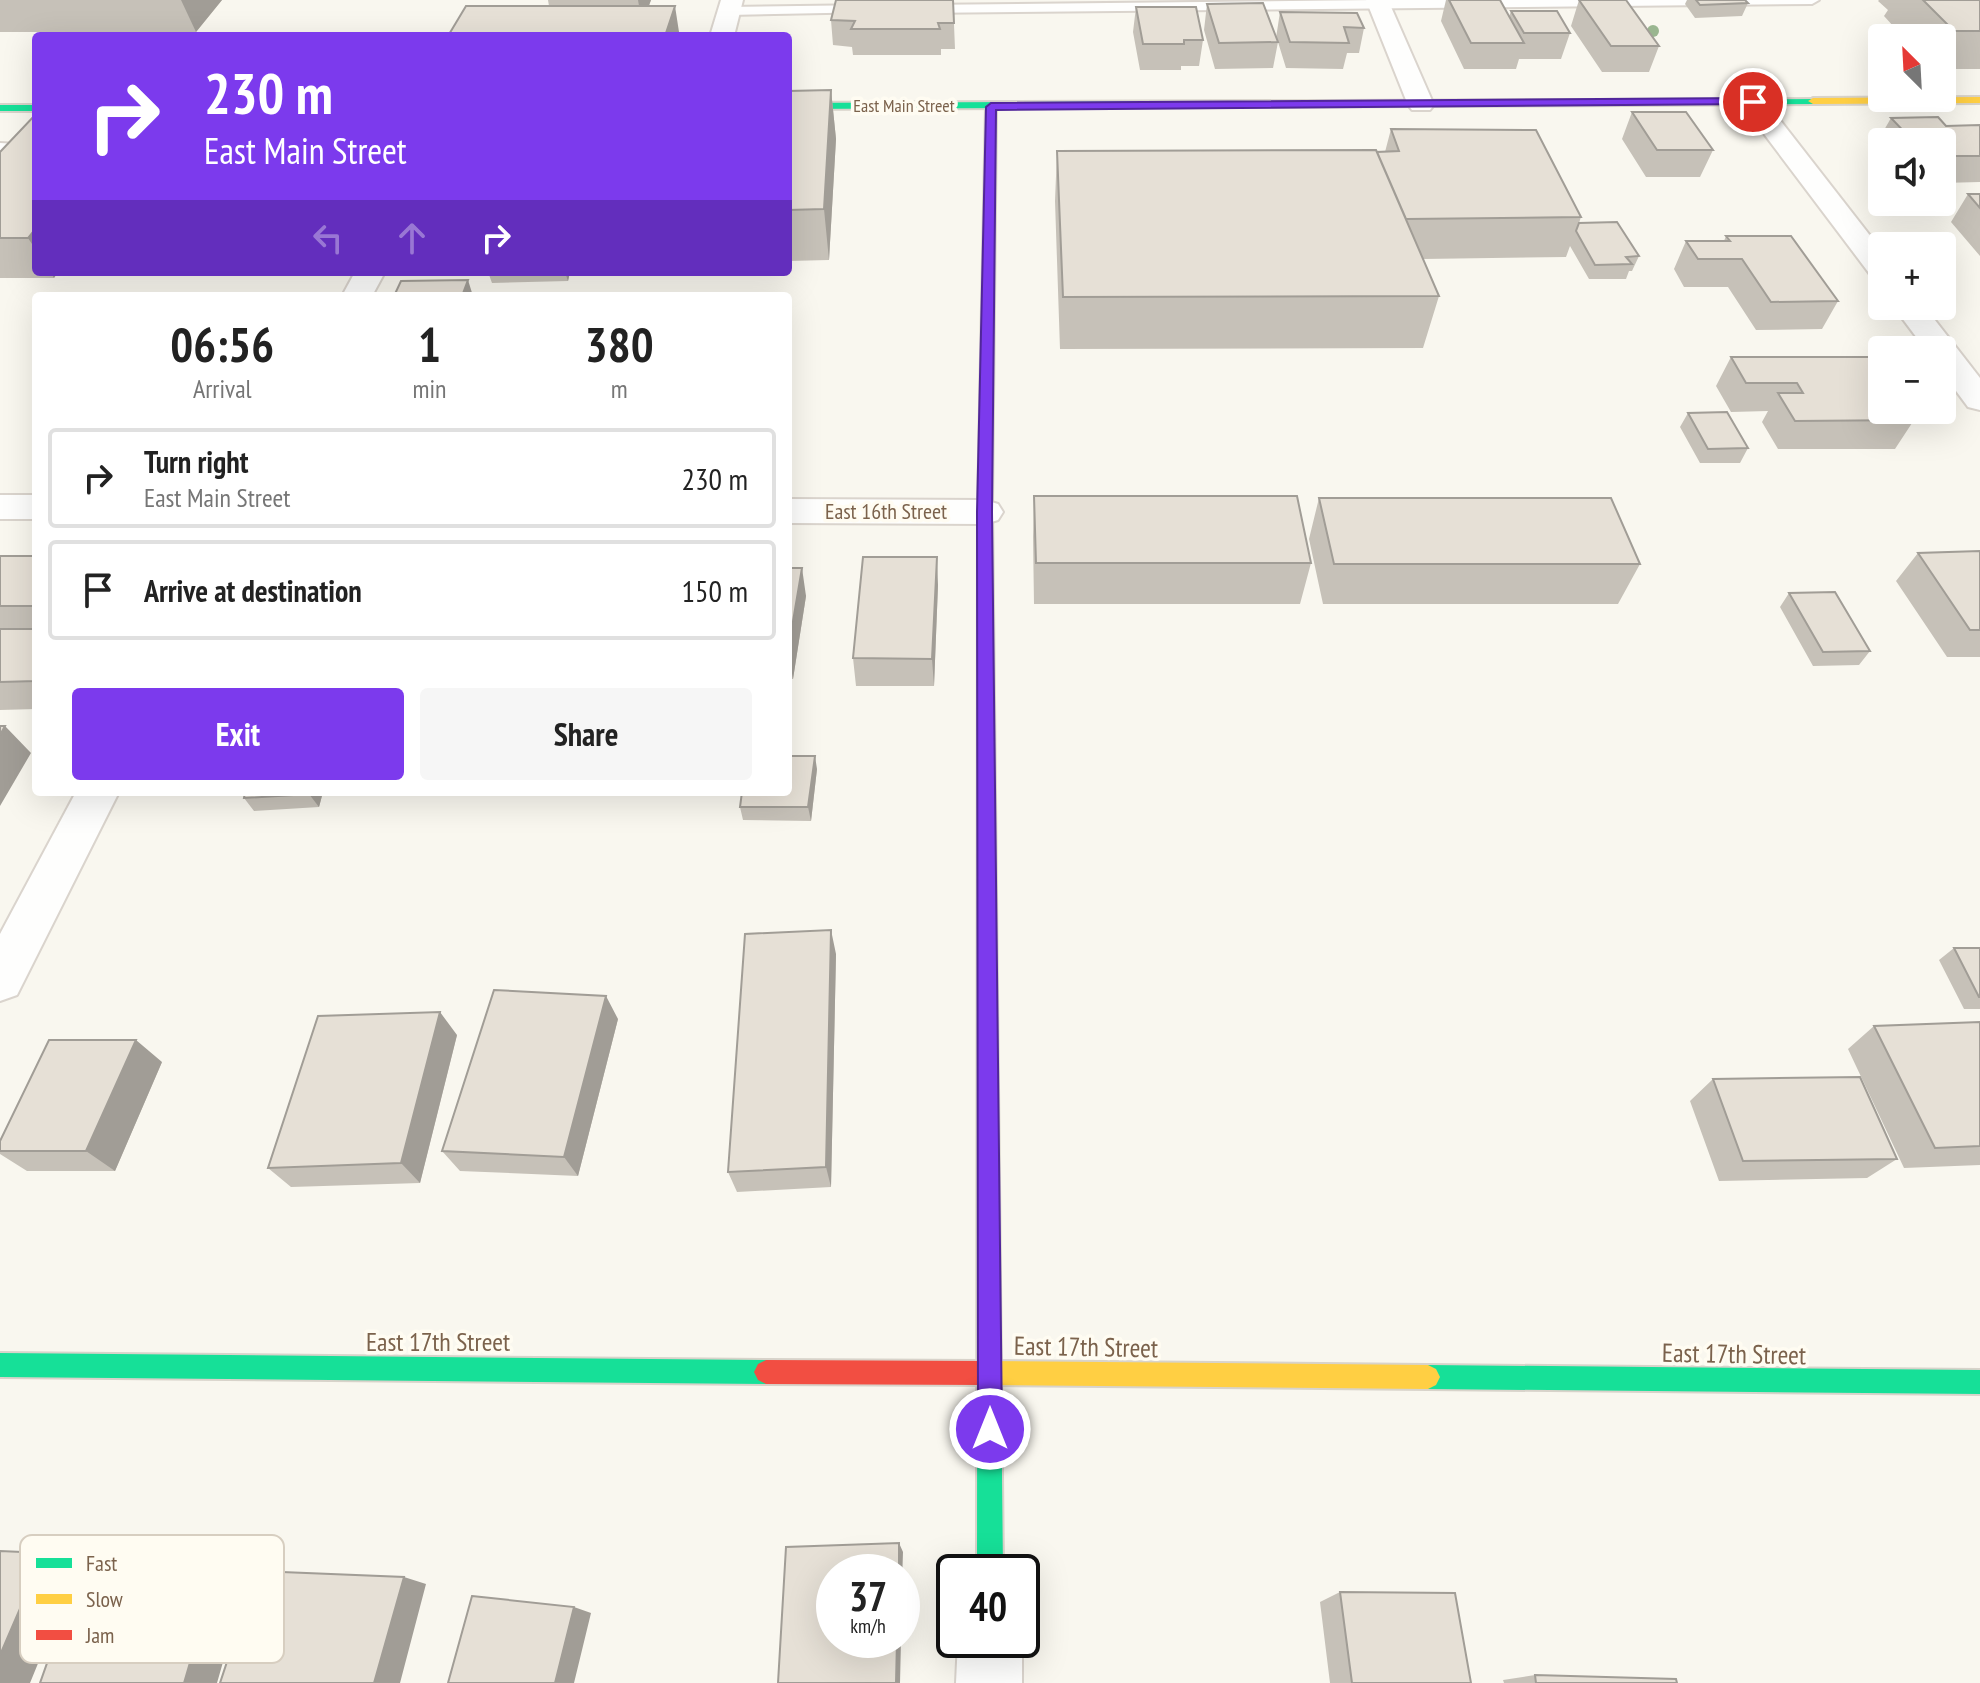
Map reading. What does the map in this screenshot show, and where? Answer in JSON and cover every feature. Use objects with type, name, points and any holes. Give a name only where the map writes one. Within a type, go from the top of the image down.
[{"type":"street","points":[[1378,1],[1421,105]]},
{"type":"street","points":[[723,32],[731,5]]},
{"type":"street","name":"East Main Street","points":[[792,106],[1980,100]]},
{"type":"street","points":[[1753,102],[1868,253]]},
{"type":"street","points":[[990,1554],[985,512],[991,107]]},
{"type":"street","points":[[4,112],[32,108]]},
{"type":"street","points":[[1919,320],[1931,336]]},
{"type":"street","points":[[1956,368],[1980,400]]},
{"type":"street","points":[[0,507],[32,507]]},
{"type":"street","name":"East 16th Street","points":[[792,511],[985,512]]},
{"type":"street","points":[[0,980],[96,796]]},
{"type":"street","name":"East 17th Street","points":[[0,1365],[1980,1382]]},
{"type":"street","points":[[989,1683],[990,1658]]},
{"type":"lane","points":[[731,5],[895,9],[1378,1],[1812,0]]},
{"type":"lane","points":[[0,148],[18,149],[0,167]]},
{"type":"building","points":[[836,0],[953,0],[954,23],[938,23],[940,29],[851,29],[855,21],[831,20]]},
{"type":"building","points":[[1449,0],[1500,0],[1524,43],[1471,43]]},
{"type":"building","points":[[1579,0],[1626,0],[1659,46],[1611,46]]},
{"type":"building","points":[[1696,0],[1745,0],[1748,3],[1700,5]]},
{"type":"building","points":[[1923,0],[1980,0],[1980,31],[1956,31],[1956,24],[1947,24]]},
{"type":"building","points":[[1263,3],[1278,42],[1219,43],[1207,4]]},
{"type":"building","points":[[466,6],[675,6],[666,32],[450,32]]},
{"type":"building","points":[[1136,7],[1196,7],[1203,40],[1184,40],[1184,44],[1143,44]]},
{"type":"building","points":[[1511,11],[1557,11],[1570,33],[1524,33]]},
{"type":"building","points":[[1280,12],[1357,13],[1364,28],[1344,27],[1349,43],[1290,42]]},
{"type":"building","points":[[831,90],[824,209],[792,210],[792,91]]},
{"type":"building","points":[[1632,112],[1686,112],[1713,150],[1657,150]]},
{"type":"building","points":[[1938,117],[1946,126],[1980,125],[1980,156],[1956,156],[1956,128],[1901,128],[1891,118]]},
{"type":"building","points":[[32,118],[32,233],[28,238],[0,238],[0,152]]},
{"type":"building","points":[[1391,129],[1536,130],[1581,217],[1406,219],[1377,152],[1399,151]]},
{"type":"building","points":[[1376,150],[1439,296],[1063,297],[1057,151]]},
{"type":"building","points":[[1968,194],[1980,194],[1980,208]]},
{"type":"building","points":[[1617,222],[1639,256],[1626,257],[1632,264],[1595,265],[1576,231],[1579,223]]},
{"type":"building","points":[[1726,236],[1791,236],[1838,301],[1771,302],[1742,259],[1698,259],[1686,241],[1730,241]]},
{"type":"building","points":[[468,280],[464,292],[396,292],[401,281]]},
{"type":"building","points":[[1731,357],[1868,357],[1868,420],[1795,421],[1778,393],[1803,393],[1797,383],[1746,383]]},
{"type":"building","points":[[1727,412],[1748,448],[1708,449],[1688,413]]},
{"type":"building","points":[[1034,496],[1297,496],[1311,563],[1036,563]]},
{"type":"building","points":[[1319,498],[1611,498],[1640,564],[1334,564]]},
{"type":"building","points":[[1980,551],[1980,630],[1970,630],[1918,553]]},
{"type":"building","points":[[0,556],[32,556],[32,606],[0,606]]},
{"type":"building","points":[[863,557],[937,557],[932,659],[853,658]]},
{"type":"building","points":[[792,568],[802,568],[792,627]]},
{"type":"building","points":[[1835,592],[1870,651],[1823,652],[1789,593]]},
{"type":"building","points":[[0,629],[32,629],[32,681],[0,682]]},
{"type":"building","points":[[792,756],[815,756],[808,807],[740,807],[741,796],[792,796]]},
{"type":"building","points":[[831,930],[826,1167],[728,1172],[745,934]]},
{"type":"building","points":[[1954,948],[1980,948],[1980,997],[1979,997]]},
{"type":"building","points":[[494,990],[606,996],[564,1157],[442,1151]]},
{"type":"building","points":[[440,1012],[401,1163],[268,1168],[318,1016]]},
{"type":"building","points":[[1980,1022],[1980,1146],[1935,1148],[1874,1026]]},
{"type":"building","points":[[49,1040],[136,1040],[86,1151],[0,1151],[0,1141]]},
{"type":"building","points":[[1860,1077],[1897,1159],[1743,1161],[1713,1079]]},
{"type":"building","points":[[899,1543],[899,1554],[816,1554],[816,1658],[897,1658],[896,1683],[778,1683],[786,1547]]},
{"type":"building","points":[[0,1551],[20,1552],[20,1609],[0,1655]]},
{"type":"building","points":[[284,1572],[404,1577],[374,1683],[220,1683],[227,1663],[284,1663]]},
{"type":"building","points":[[1340,1592],[1455,1593],[1471,1683],[1352,1683]]},
{"type":"building","points":[[472,1596],[574,1607],[555,1683],[448,1683]]},
{"type":"building","points":[[47,1663],[190,1663],[184,1683],[40,1683]]},
{"type":"building","points":[[1535,1675],[1676,1679],[1677,1683],[1536,1683]]},
{"type":"traffic: fast","points":[[792,106],[1813,101]]},
{"type":"traffic: fast","points":[[0,108],[32,108]]},
{"type":"traffic: fast","points":[[985,505],[990,1554]]},
{"type":"traffic: fast","points":[[0,1365],[766,1372]]},
{"type":"traffic: fast","points":[[1428,1377],[1980,1382]]},
{"type":"traffic: slow","points":[[1813,101],[1980,100]]},
{"type":"traffic: slow","points":[[985,505],[991,107]]},
{"type":"traffic: slow","points":[[984,1373],[1428,1377]]},
{"type":"traffic: jam","points":[[766,1372],[984,1373]]},
{"type":"route","points":[[990,1429],[985,512],[991,107],[1753,102]]}]
